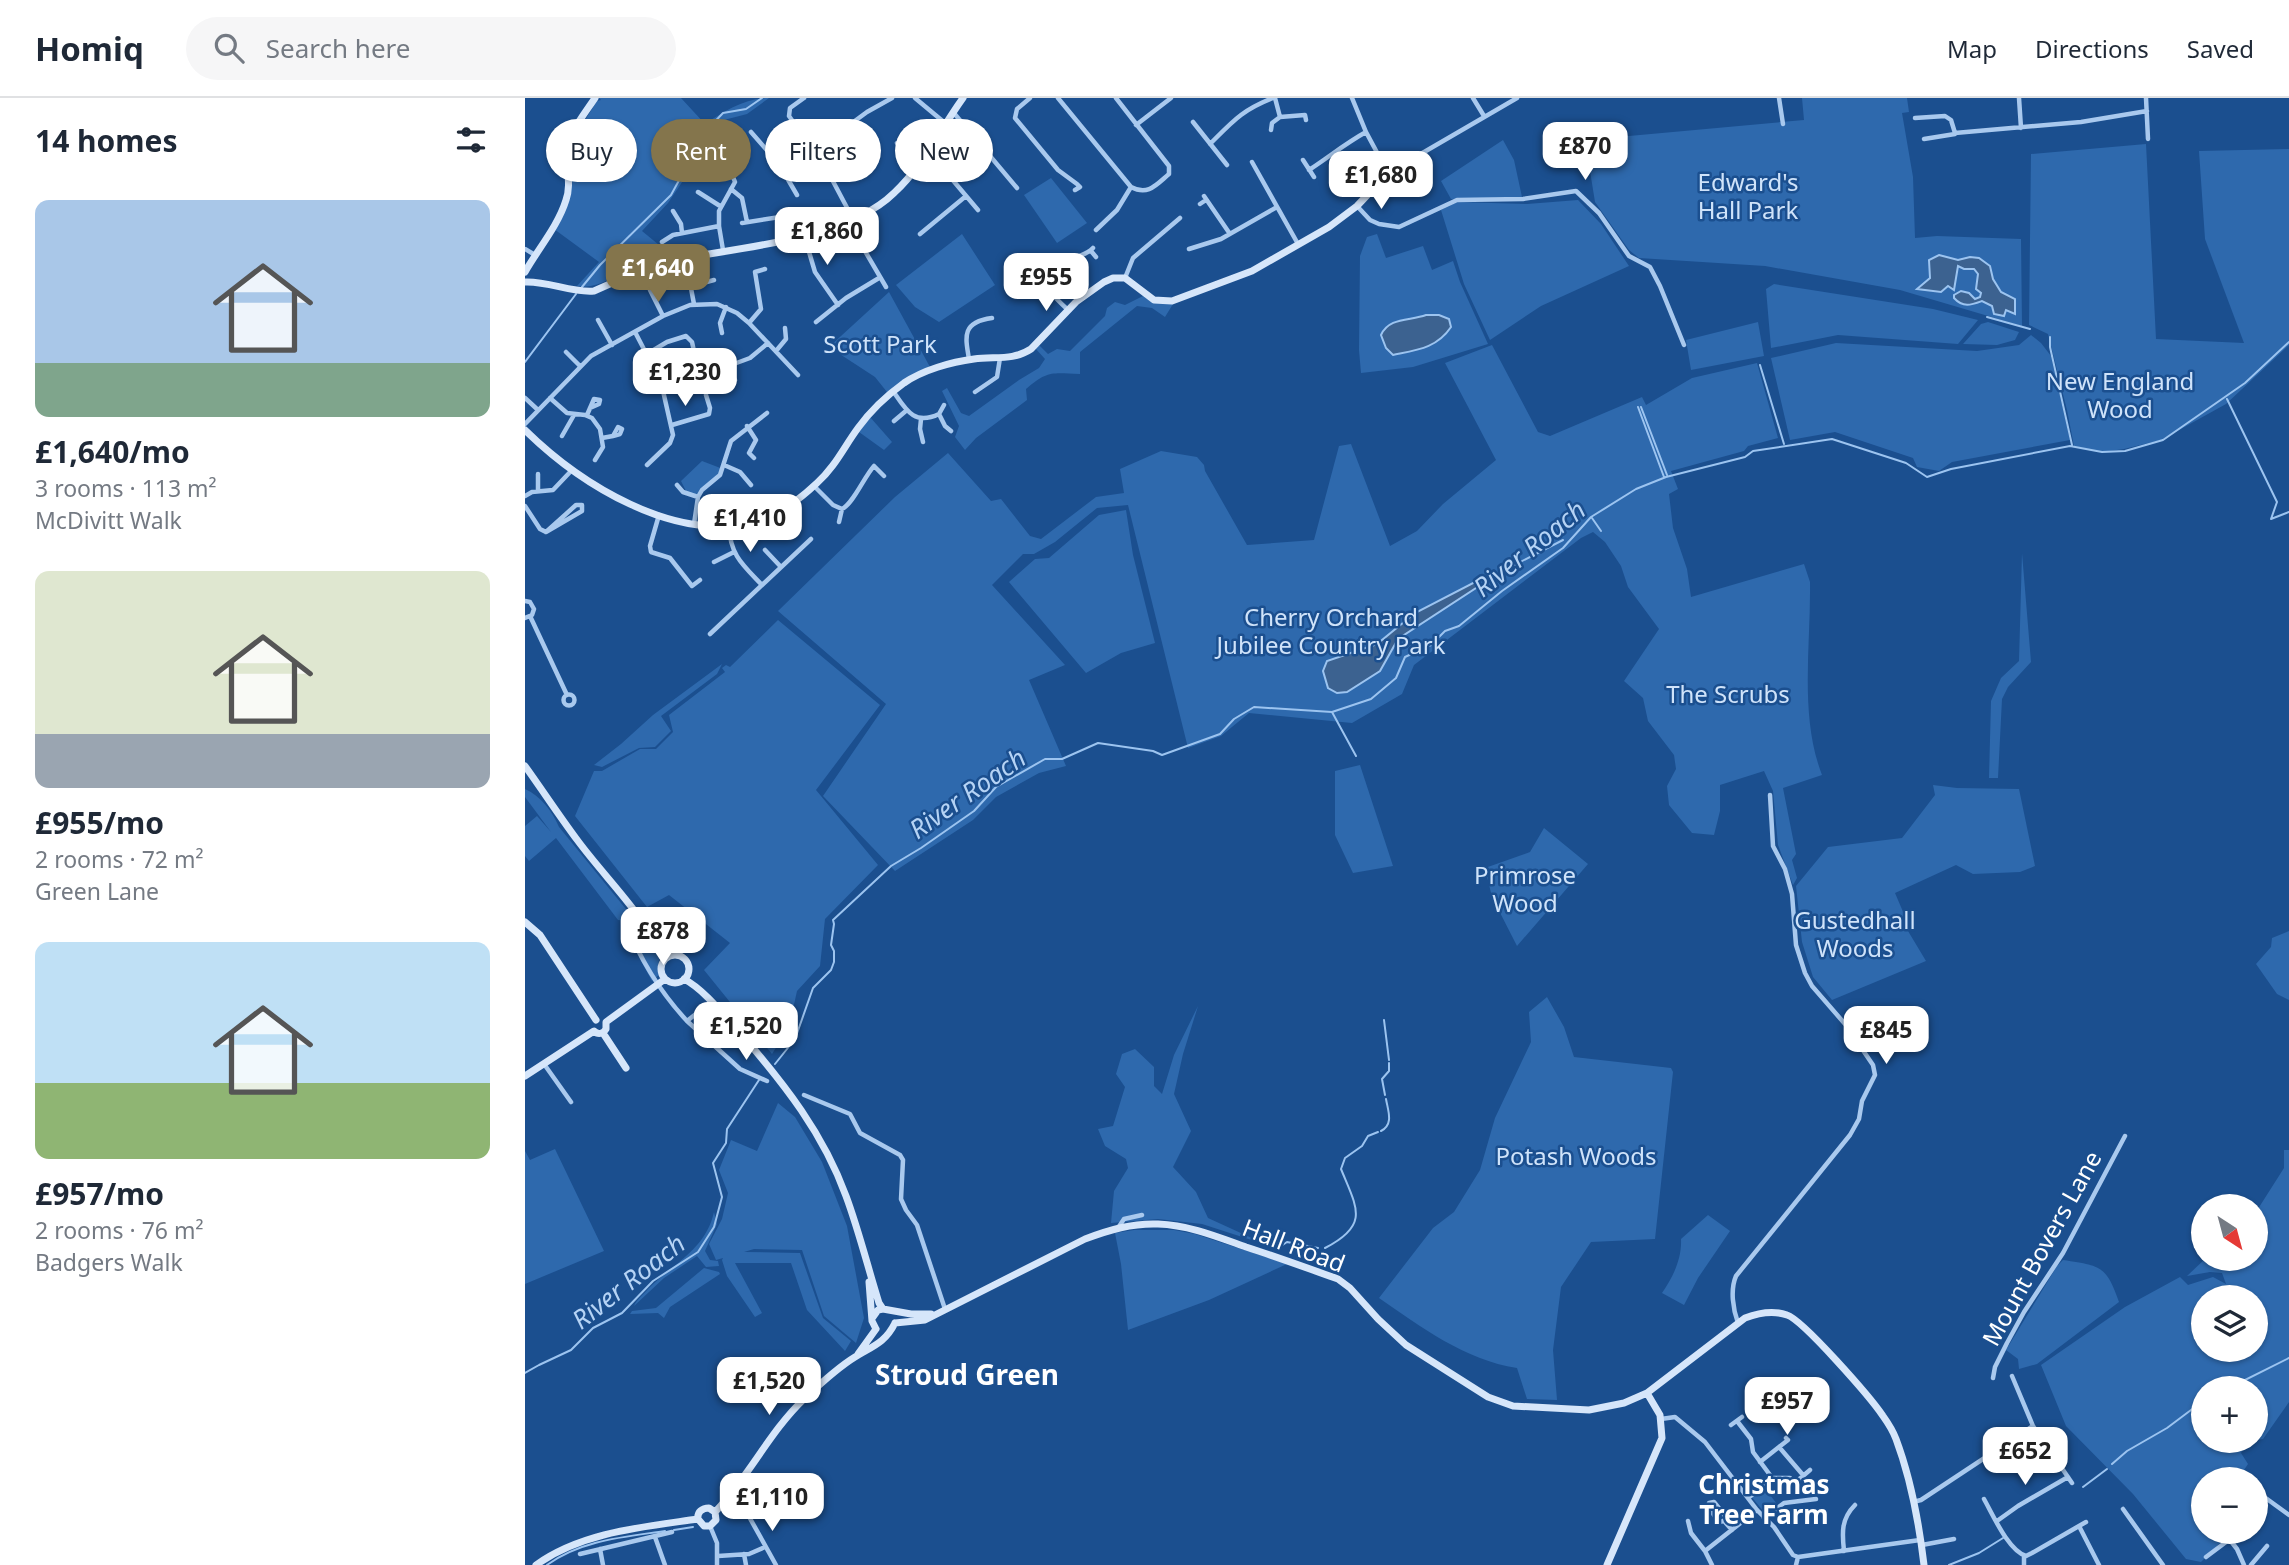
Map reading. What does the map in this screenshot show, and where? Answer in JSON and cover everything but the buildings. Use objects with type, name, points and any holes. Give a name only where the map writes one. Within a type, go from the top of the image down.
[{"type":"street","points":[[525,272],[566,199],[569,183],[569,142],[595,98]]},
{"type":"street","points":[[792,119],[789,114],[792,106],[804,98]]},
{"type":"street","points":[[858,119],[892,98]]},
{"type":"street","points":[[915,98],[940,119]]},
{"type":"street","points":[[948,119],[963,98]]},
{"type":"street","points":[[1030,98],[1017,109],[1015,118],[1058,170],[1080,187],[1075,190]]},
{"type":"street","points":[[1058,98],[1131,187],[1147,191],[1170,170],[1116,98]]},
{"type":"street","points":[[1136,125],[1171,98]]},
{"type":"street","points":[[1210,144],[1252,106],[1274,98],[1280,117]]},
{"type":"street","points":[[1352,98],[1388,173]]},
{"type":"street","points":[[1473,98],[1484,116]]},
{"type":"street","points":[[525,430],[572,470],[607,491],[659,515],[694,524],[729,526],[756,522],[791,504],[814,486],[834,465],[867,416],[908,380],[969,359],[1018,356],[1031,349],[1083,296],[1113,278],[1125,278],[1151,298],[1169,302],[1252,271],[1329,226],[1357,206],[1388,173],[1517,98]]},
{"type":"street","points":[[1779,98],[1783,124]]},
{"type":"street","points":[[2019,98],[2021,128]]},
{"type":"street","points":[[2146,98],[2148,139]]},
{"type":"street","points":[[1924,139],[1955,133],[2081,122],[2147,111]]},
{"type":"street","points":[[953,112],[1017,188]]},
{"type":"street","points":[[1271,130],[1272,123],[1280,117],[1304,115],[1306,120]]},
{"type":"street","points":[[1915,118],[1944,116],[1951,120],[1955,133]]},
{"type":"street","points":[[1193,122],[1227,165]]},
{"type":"street","points":[[1309,170],[1343,144],[1366,132]]},
{"type":"street","points":[[752,135],[765,149]]},
{"type":"street","points":[[1303,160],[1314,177]]},
{"type":"street","points":[[1252,162],[1298,244]]},
{"type":"street","points":[[723,250],[719,226],[720,206],[734,182]]},
{"type":"street","points":[[789,182],[795,193]]},
{"type":"street","points":[[834,182],[885,287]]},
{"type":"street","points":[[525,282],[542,282],[585,292],[594,291],[648,267],[685,257],[804,235],[851,221],[865,216],[889,198],[903,182]]},
{"type":"street","points":[[954,182],[978,209]]},
{"type":"street","points":[[1096,230],[1117,210],[1131,187]]},
{"type":"street","points":[[731,189],[742,198],[744,223],[776,216]]},
{"type":"street","points":[[1357,206],[1370,220],[1399,227],[1457,200],[1523,199],[1576,191],[1599,213],[1629,256],[1650,267],[1684,345]]},
{"type":"street","points":[[698,192],[706,194],[720,206]]},
{"type":"street","points":[[920,234],[966,196]]},
{"type":"street","points":[[1200,204],[1205,198],[1230,234]]},
{"type":"street","points":[[1189,249],[1221,239],[1277,207]]},
{"type":"street","points":[[673,211],[681,224],[682,233]]},
{"type":"street","points":[[1125,278],[1128,265],[1136,254],[1180,218]]},
{"type":"street","points":[[665,242],[670,236],[719,226]]},
{"type":"street","points":[[804,235],[815,272],[838,304]]},
{"type":"street","points":[[525,249],[535,255]]},
{"type":"street","points":[[1047,286],[1051,275],[1070,260],[1081,257],[1092,249],[1096,257]]},
{"type":"street","points":[[685,257],[695,304]]},
{"type":"street","points":[[750,323],[761,309],[753,273],[765,269]]},
{"type":"street","points":[[816,322],[838,304],[879,278]]},
{"type":"street","points":[[691,286],[714,280]]},
{"type":"street","points":[[1047,286],[1068,310]]},
{"type":"street","points":[[1024,293],[1030,288],[1047,286]]},
{"type":"street","points":[[650,290],[663,316]]},
{"type":"street","points":[[525,424],[594,354],[681,307],[695,304],[726,307],[750,323],[798,375]]},
{"type":"street","points":[[722,333],[720,323],[726,307]]},
{"type":"street","points":[[969,359],[965,336],[967,331],[992,318]]},
{"type":"street","points":[[598,320],[612,345]]},
{"type":"street","points":[[776,351],[786,339],[785,328]]},
{"type":"street","points":[[635,332],[661,382],[672,425],[672,440],[647,465]]},
{"type":"street","points":[[647,354],[667,342],[686,336],[692,342],[697,365]]},
{"type":"street","points":[[735,380],[730,373],[731,365],[750,358],[768,342]]},
{"type":"street","points":[[566,352],[580,366]]},
{"type":"street","points":[[975,392],[997,377],[1000,358]]},
{"type":"street","points":[[637,378],[655,367]]},
{"type":"street","points":[[893,391],[907,410],[921,419],[939,414],[944,405]]},
{"type":"street","points":[[672,425],[709,414],[706,395]]},
{"type":"street","points":[[525,398],[538,410]]},
{"type":"street","points":[[550,398],[567,414],[587,415],[599,426],[603,449],[595,460]]},
{"type":"street","points":[[587,415],[590,408]]},
{"type":"street","points":[[894,421],[907,410]]},
{"type":"street","points":[[694,524],[698,497],[702,490],[720,475],[730,443],[747,426],[767,413]]},
{"type":"street","points":[[939,414],[951,431]]},
{"type":"street","points":[[562,436],[574,415]]},
{"type":"street","points":[[921,419],[923,442]]},
{"type":"street","points":[[747,426],[757,440],[749,453],[754,458]]},
{"type":"street","points":[[602,438],[613,436]]},
{"type":"street","points":[[724,465],[736,469],[751,485]]},
{"type":"street","points":[[839,522],[842,509],[850,503],[860,483],[874,466],[884,477]]},
{"type":"street","points":[[525,496],[532,492],[556,488],[572,470]]},
{"type":"street","points":[[538,474],[538,491]]},
{"type":"street","points":[[677,485],[683,492],[698,497]]},
{"type":"street","points":[[814,486],[833,505],[842,509]]},
{"type":"street","points":[[576,505],[582,505],[583,511],[546,532],[576,505]]},
{"type":"street","points":[[525,506],[540,529],[546,532]]},
{"type":"street","points":[[659,515],[650,550],[673,560],[692,586]]},
{"type":"street","points":[[729,526],[733,552],[762,585]]},
{"type":"street","points":[[709,634],[810,539]]},
{"type":"street","points":[[765,550],[781,567]]},
{"type":"street","points":[[714,562],[733,552]]},
{"type":"street","points":[[685,591],[700,580]]},
{"type":"street","points":[[525,601],[533,606],[534,611],[528,617],[567,695]]},
{"type":"street","points":[[525,766],[579,842],[635,910],[667,957]]},
{"type":"street","points":[[1770,795],[1773,846],[1792,894],[1799,959],[1812,986],[1845,1024],[1873,1065],[1875,1074],[1862,1101],[1859,1119],[1850,1135],[1736,1276],[1733,1290],[1735,1315],[1738,1323],[1759,1313],[1789,1315],[1800,1323],[1883,1415],[1896,1440],[1913,1502],[1924,1565]]},
{"type":"street","points":[[625,921],[634,945],[662,981],[674,1008],[740,1069],[767,1081]]},
{"type":"street","points":[[525,922],[540,935],[596,1020]]},
{"type":"street","points":[[667,957],[682,956],[688,962],[689,971],[783,1083],[807,1118],[834,1167],[846,1196],[880,1303],[888,1310],[895,1323],[883,1341],[856,1356],[786,1417],[732,1494],[715,1512]]},
{"type":"street","points":[[662,981],[661,968],[667,957]]},
{"type":"street","points":[[606,1022],[662,981],[676,983],[684,979],[689,971]]},
{"type":"street","points":[[684,979],[722,1013]]},
{"type":"street","points":[[687,1021],[711,1002]]},
{"type":"street","points":[[596,1020],[602,1019],[606,1022]]},
{"type":"street","points":[[594,1031],[593,1024],[596,1020]]},
{"type":"street","points":[[603,1033],[607,1027],[606,1022]]},
{"type":"street","points":[[594,1031],[603,1033]]},
{"type":"street","points":[[525,1076],[594,1031]]},
{"type":"street","points":[[603,1033],[627,1068]]},
{"type":"street","points":[[544,1064],[571,1102]]},
{"type":"street","points":[[804,1095],[850,1114],[860,1133],[900,1154],[903,1160],[901,1199],[918,1225],[945,1310]]},
{"type":"street","name":"Mount Bovers Lane","points":[[1993,1378],[1994,1367],[2007,1343],[2063,1253],[2125,1136]]},
{"type":"street","points":[[1118,1228],[1124,1219],[1142,1215]]},
{"type":"street","name":"Hall Road","points":[[895,1323],[925,1320],[1085,1239],[1118,1228],[1159,1224],[1182,1226],[1218,1237],[1338,1279],[1406,1345],[1468,1385],[1499,1402],[1513,1406],[1589,1410],[1624,1403],[1647,1393],[1738,1323]]},
{"type":"street","points":[[864,1254],[876,1329],[889,1331]]},
{"type":"street","points":[[873,1317],[878,1310],[888,1310]]},
{"type":"street","name":"Hall Road","points":[[888,1310],[919,1315],[945,1310]]},
{"type":"street","points":[[856,1356],[876,1329]]},
{"type":"street","points":[[2012,1376],[2033,1426],[2072,1483]]},
{"type":"street","points":[[1607,1565],[1659,1446],[1661,1419],[1647,1393]]},
{"type":"street","points":[[1661,1419],[1675,1417],[1705,1442],[1757,1510],[1774,1527],[1793,1555],[1798,1557],[1954,1539]]},
{"type":"street","points":[[1731,1426],[1740,1419],[1749,1436],[1753,1452],[1770,1478]]},
{"type":"street","points":[[1913,1502],[1921,1500],[2033,1426]]},
{"type":"street","points":[[1760,1462],[1788,1440],[1786,1438]]},
{"type":"street","points":[[1779,1447],[1803,1475]]},
{"type":"street","points":[[1797,1481],[1810,1470]]},
{"type":"street","points":[[1748,1498],[1766,1485],[1770,1478]]},
{"type":"street","points":[[1770,1478],[1790,1478]]},
{"type":"street","points":[[1997,1521],[2068,1478]]},
{"type":"street","points":[[1809,1492],[1809,1500]]},
{"type":"street","points":[[1764,1518],[1784,1503],[1816,1499]]},
{"type":"street","points":[[1984,1499],[2015,1550],[2024,1555],[2086,1522]]},
{"type":"street","points":[[2268,1500],[2289,1515]]},
{"type":"street","points":[[1724,1521],[1726,1517],[1714,1502],[1709,1503],[1708,1507],[1720,1522],[1724,1521],[1732,1530]]},
{"type":"street","points":[[1844,1551],[1841,1529],[1848,1511],[1854,1505]]},
{"type":"street","points":[[709,1508],[715,1512],[716,1520],[710,1526],[701,1524],[698,1519],[703,1509],[709,1508]]},
{"type":"street","points":[[2123,1509],[2163,1565]]},
{"type":"street","points":[[1705,1551],[1757,1510]]},
{"type":"street","points":[[747,1513],[776,1565]]},
{"type":"street","points":[[536,1565],[552,1553],[604,1535],[698,1519]]},
{"type":"street","points":[[1688,1521],[1691,1533],[1712,1565]]},
{"type":"street","points":[[710,1526],[717,1543],[717,1565]]},
{"type":"street","points":[[2079,1526],[2099,1565]]},
{"type":"street","points":[[580,1554],[672,1532]]},
{"type":"street","points":[[655,1537],[665,1565]]},
{"type":"street","points":[[2206,1557],[2223,1544]]},
{"type":"street","points":[[2233,1544],[2244,1565]]},
{"type":"street","points":[[2251,1565],[2267,1546]]},
{"type":"street","points":[[718,1556],[744,1554],[765,1547]]},
{"type":"street","points":[[600,1549],[603,1565]]},
{"type":"street","points":[[744,1554],[746,1565]]},
{"type":"street","points":[[2024,1555],[2024,1565]]},
{"type":"street","points":[[1796,1565],[1798,1557]]},
{"type":"green space","points":[[599,98],[681,98],[700,119],[651,119],[651,182],[682,182],[668,203],[642,231],[670,254],[633,267],[599,284],[585,287],[577,286],[599,262],[554,229],[571,182],[637,182],[637,119],[586,119],[597,101],[601,100]]},
{"type":"green space","points":[[769,98],[747,114],[728,119],[713,119],[743,103]]},
{"type":"green space","name":"Edward's Hall Park","points":[[1802,98],[1907,98],[1909,112],[1902,113],[1913,177],[1915,238],[1937,236],[2021,239],[2022,326],[1900,290],[1765,266],[1639,258],[1629,250],[1595,202],[1585,140],[1804,120]]},
{"type":"green space","points":[[1503,140],[1514,160],[1522,197],[1451,199],[1441,181]]},
{"type":"green space","name":"New England Wood","points":[[2146,144],[2156,339],[2244,343],[2205,239],[2199,151],[2289,149],[2289,345],[2226,404],[2161,440],[2102,452],[2074,446],[2048,334],[2029,325],[2031,154]]},
{"type":"green space","points":[[1051,178],[1087,223],[1057,243],[1024,195]]},
{"type":"green space","points":[[1578,200],[1601,224],[1629,266],[1541,306],[1490,340],[1464,284],[1441,210],[1457,202],[1527,204]]},
{"type":"green space","points":[[962,234],[995,285],[939,322],[915,307],[896,285]]},
{"type":"green space","points":[[1377,234],[1386,258],[1423,246],[1432,270],[1453,261],[1488,344],[1413,367],[1361,373],[1360,256],[1367,237]]},
{"type":"green space","points":[[1774,284],[1933,309],[1978,320],[1958,344],[1838,335],[1771,348],[1766,289]]},
{"type":"green space","name":"Scott Park","points":[[889,292],[930,367],[887,392],[875,377],[829,347]]},
{"type":"green space","points":[[1143,296],[1152,302],[1173,304],[1165,317],[1152,308],[1137,306],[1080,352],[1080,374],[1056,373],[1040,378],[1026,389],[1027,400],[976,438],[965,450],[955,437],[959,426],[942,391],[947,388],[961,413],[969,416],[1039,368],[1045,359],[1035,348],[1039,345],[1048,354],[1057,349],[1070,351],[1105,316],[1107,308],[1115,302],[1125,305]]},
{"type":"green space","points":[[1758,322],[1764,356],[1691,370],[1686,340]]},
{"type":"green space","points":[[1988,322],[2019,332],[2015,340],[1997,345],[1963,344],[1981,324]]},
{"type":"green space","points":[[2031,335],[2051,356],[2070,440],[1952,462],[1939,471],[1917,467],[1913,458],[1835,432],[1790,440],[1771,358],[1836,343],[1977,351],[2019,345]]},
{"type":"green space","name":"Cherry Orchard Jubilee Country Park","points":[[1492,345],[1538,432],[1550,436],[1642,397],[1646,405],[1692,378],[1757,363],[1778,438],[1748,446],[1744,451],[1671,471],[1678,489],[1669,494],[1673,528],[1687,569],[1691,597],[1804,564],[1810,582],[1808,704],[1815,752],[1822,775],[1783,788],[1796,854],[1792,860],[1797,878],[1793,885],[1778,845],[1773,791],[1764,771],[1720,785],[1720,811],[1714,835],[1692,833],[1669,805],[1667,786],[1676,769],[1674,755],[1648,721],[1643,698],[1624,681],[1659,629],[1628,587],[1621,566],[1605,542],[1593,532],[1581,538],[1414,665],[1402,694],[1352,723],[1249,713],[1221,736],[1188,748],[1128,505],[1097,508],[1055,542],[1034,554],[1023,554],[992,585],[1065,665],[1029,680],[1066,766],[1039,773],[996,797],[973,820],[895,871],[823,796],[886,704],[778,611],[895,497],[948,453],[991,501],[1001,499],[1030,536],[1041,539],[1096,497],[1124,493],[1120,469],[1161,451],[1197,457],[1204,465],[1247,545],[1314,540],[1339,446],[1351,444],[1390,546],[1417,531],[1443,504],[1496,460],[1445,363]]},
{"type":"green space","points":[[870,417],[892,442],[884,450],[859,432]]},
{"type":"green space","points":[[702,461],[723,469],[698,497],[687,493],[681,481]]},
{"type":"green space","points":[[1126,510],[1133,555],[1155,643],[1121,653],[1086,673],[1009,582],[1035,559],[1049,558],[1099,515]]},
{"type":"green space","points":[[2022,553],[2031,662],[2008,687],[2002,699],[1998,778],[1989,778],[1991,701],[2001,678],[2019,661]]},
{"type":"green space","points":[[778,620],[880,705],[816,790],[878,865],[825,919],[820,966],[797,991],[789,1027],[772,1054],[704,970],[730,943],[669,895],[647,907],[575,816],[594,771],[602,771],[640,749],[656,749],[673,732],[669,715],[725,672],[722,668],[726,665],[730,667]]},
{"type":"green space","points":[[722,664],[717,674],[661,716],[671,731],[655,747],[639,748],[602,767],[594,765],[653,715]]},
{"type":"green space","points":[[1360,765],[1393,866],[1353,873],[1335,835],[1335,771]]},
{"type":"green space","name":"Gustedhall Woods","points":[[1933,785],[2019,789],[2035,866],[2020,872],[1973,874],[1956,865],[1895,893],[1908,931],[1926,961],[1832,1000],[1813,977],[1802,942],[1796,886],[1828,847],[1902,838],[1935,795]]},
{"type":"green space","points":[[525,789],[545,805],[559,827],[643,930],[660,956],[660,974],[652,981],[634,948],[635,943],[627,921],[618,920],[556,838],[529,861],[525,856],[525,826],[537,816],[551,832],[525,797]]},
{"type":"green space","name":"Primrose Wood","points":[[1544,828],[1588,864],[1517,946],[1492,897],[1485,868],[1530,852]]},
{"type":"green space","points":[[2289,931],[2289,1000],[2277,994],[2256,964],[2271,947],[2272,938]]},
{"type":"green space","name":"Potash Woods","points":[[1547,997],[1564,1027],[1574,1057],[1671,1068],[1673,1072],[1655,1239],[1591,1242],[1561,1287],[1553,1350],[1557,1400],[1527,1399],[1517,1368],[1479,1358],[1444,1341],[1379,1298],[1433,1228],[1454,1212],[1480,1170],[1495,1118],[1531,1042],[1529,1012]]},
{"type":"green space","points":[[1198,1006],[1174,1094],[1191,1131],[1173,1167],[1196,1192],[1208,1218],[1267,1245],[1202,1224],[1158,1219],[1111,1223],[1114,1191],[1128,1168],[1126,1159],[1105,1146],[1098,1129],[1113,1126],[1125,1087],[1116,1074],[1122,1054],[1135,1049],[1154,1067],[1154,1086],[1162,1094],[1174,1055]]},
{"type":"green space","points":[[778,1103],[795,1117],[822,1162],[847,1226],[864,1318],[856,1343],[824,1316],[802,1250],[754,1249],[744,1252],[800,1253],[823,1318],[851,1341],[845,1351],[807,1310],[791,1263],[735,1263],[762,1313],[755,1317],[727,1276],[723,1258],[716,1260],[709,1244],[722,1219],[728,1193],[719,1170],[731,1140],[757,1151]]},
{"type":"green space","points":[[555,1149],[604,1251],[525,1284],[525,1151],[530,1160]]},
{"type":"green space","points":[[2284,1150],[2289,1150],[2289,1402],[2268,1432],[2268,1376],[2191,1376],[2191,1453],[2241,1453],[2248,1464],[2246,1467],[2191,1467],[2191,1544],[2219,1544],[2201,1562],[2186,1559],[2133,1494],[2066,1426],[2041,1365],[2125,1307],[2180,1277],[2188,1285],[2213,1277],[2226,1284],[2222,1273],[2187,1276],[2192,1271],[2268,1271],[2267,1194],[2284,1168]]},
{"type":"green space","points":[[714,1212],[717,1224],[705,1251],[710,1260],[718,1261],[719,1266],[706,1267],[697,1256],[664,1278],[634,1306],[648,1289],[696,1246],[710,1225]]},
{"type":"green space","points":[[1708,1215],[1730,1231],[1698,1278],[1684,1305],[1662,1293],[1676,1268],[1681,1239]]},
{"type":"green space","points":[[1174,1230],[1195,1234],[1287,1264],[1209,1300],[1128,1330],[1115,1233]]},
{"type":"green space","points":[[2063,1260],[2100,1269],[2106,1274],[2119,1302],[2037,1364],[2019,1369],[2018,1359],[2006,1350]]},
{"type":"green space","points":[[704,1268],[720,1274],[670,1307],[664,1318],[658,1313],[630,1314],[632,1311],[656,1308]]},
{"type":"green space","points":[[1763,1486],[1777,1504],[1764,1512],[1750,1495]]},
{"type":"shaded area","points":[[1939,255],[1958,260],[1979,258],[1990,266],[1993,279],[2001,292],[2015,299],[2015,314],[2006,310],[2004,316],[1994,314],[1992,306],[1982,301],[1964,304],[1954,298],[1954,295],[1961,291],[1969,293],[1975,299],[1980,297],[1981,293],[1976,289],[1978,274],[1974,269],[1958,266],[1954,290],[1948,286],[1941,292],[1917,289],[1930,278],[1929,260]]},
{"type":"shaded area","points":[[1426,315],[1439,315],[1449,319],[1451,327],[1433,344],[1418,349],[1393,355],[1386,348],[1381,335],[1389,325]]},
{"type":"shaded area","points":[[1478,582],[1479,586],[1398,639],[1380,671],[1347,692],[1337,693],[1328,688],[1323,671],[1327,661],[1377,644],[1415,613]]},
{"type":"waterway","points":[[582,287],[600,265],[671,195],[706,131],[723,113],[746,109],[762,98]]},
{"type":"waterway","points":[[525,362],[576,294]]},
{"type":"waterway","points":[[1987,317],[2030,329]]},
{"type":"waterway","points":[[2050,337],[2072,445]]},
{"type":"waterway","name":"River Roach","points":[[775,1064],[795,1039],[813,988],[831,970],[834,962],[831,945],[833,920],[891,866],[974,811],[996,787],[1045,759],[1062,759],[1098,743],[1153,751],[1162,755],[1220,734],[1234,719],[1254,707],[1332,712],[1371,699],[1396,678],[1405,657],[1431,645],[1445,631],[1459,626],[1502,591],[1563,548],[1591,517],[1636,489],[1666,477],[1745,457],[1753,451],[1832,439],[1906,463],[1927,477],[1951,469],[2070,446],[2102,452],[2125,451],[2163,440],[2245,383],[2289,342]]},
{"type":"waterway","points":[[1760,365],[1784,444]]},
{"type":"waterway","points":[[2227,399],[2277,502],[2271,519],[2289,512]]},
{"type":"waterway","points":[[1638,407],[1664,477]]},
{"type":"waterway","points":[[1641,407],[1667,475]]},
{"type":"waterway","points":[[1592,518],[1601,531]]},
{"type":"waterway","points":[[1489,578],[1563,540]]},
{"type":"waterway","points":[[1332,712],[1356,756]]},
{"type":"waterway","points":[[1384,1020],[1389,1060]]},
{"type":"waterway","points":[[1385,1095],[1382,1079],[1389,1071],[1389,1063]]},
{"type":"waterway","name":"River Roach","points":[[525,1373],[571,1350],[593,1328],[622,1313],[653,1281],[698,1252],[714,1227],[722,1197],[713,1163],[726,1143],[727,1129],[759,1080]]},
{"type":"waterway","points":[[1381,1131],[1389,1121],[1386,1099]]},
{"type":"waterway","points":[[1325,1248],[1339,1240],[1354,1223],[1355,1205],[1341,1169],[1345,1158],[1362,1146],[1368,1136],[1378,1132]]},
{"type":"waterway","points":[[1281,1246],[1287,1242],[1318,1248]]},
{"type":"waterway","points":[[2253,1376],[2289,1358]]},
{"type":"waterway","points":[[2112,1464],[2127,1451],[2167,1428],[2191,1410]]},
{"type":"waterway","points":[[2083,1487],[2107,1469]]},
{"type":"waterway","points":[[674,1530],[693,1527]]},
{"type":"waterway","points":[[547,1565],[588,1545],[665,1531]]},
{"type":"waterway","points":[[1949,1565],[1979,1553],[2003,1538]]},
{"type":"district","name":"Stroud Green","points":[[967,1374]]},
{"type":"district","name":"Christmas Tree Farm","points":[[1764,1499]]},
{"type":"park label","name":"The Scrubs","points":[[1728,693]]}]
